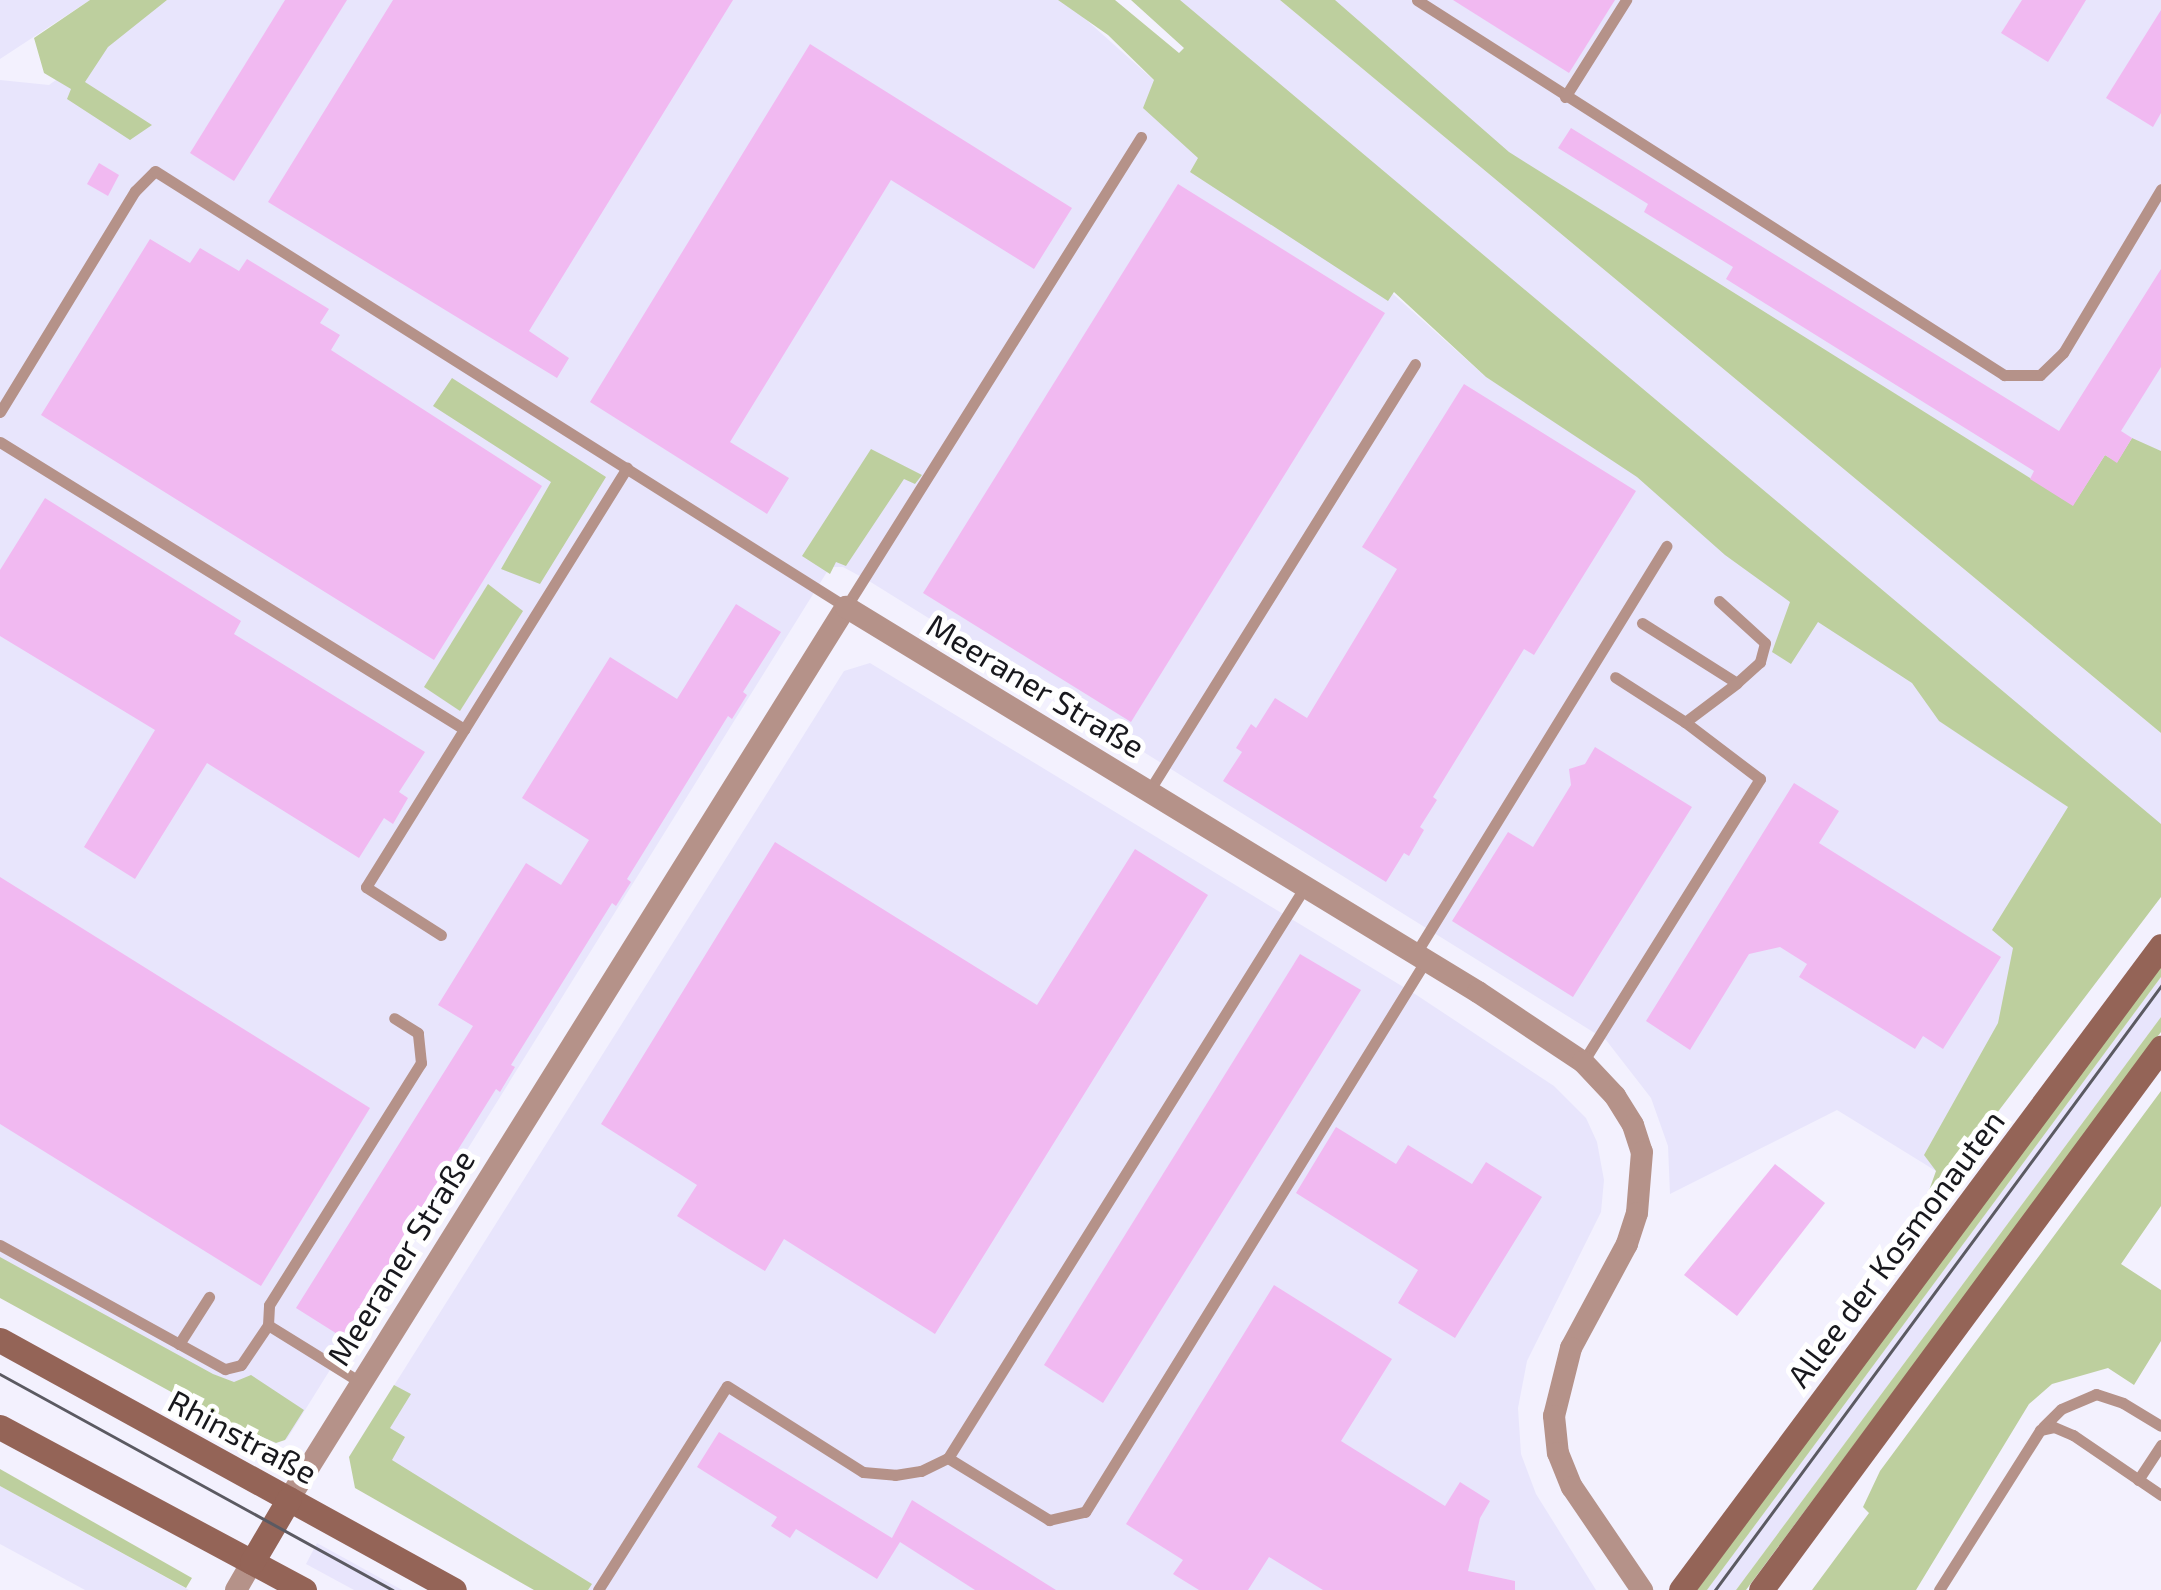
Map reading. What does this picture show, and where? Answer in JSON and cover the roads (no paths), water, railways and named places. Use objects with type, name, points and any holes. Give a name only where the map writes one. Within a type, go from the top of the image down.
[{"type":"main road","name":"Allee der Kosmonauten","points":[[1682,1590],[2161,946]]},
{"type":"main road","points":[[1761,1590],[2161,1048]]},
{"type":"main road","name":"Rhinstraße","points":[[0,1340],[454,1590]]},
{"type":"main road","points":[[0,1427],[304,1590]]},
{"type":"main road","points":[[252,1562],[289,1499]]},
{"type":"street","name":"Meeraner Straße","points":[[289,1499],[846,607],[1421,956],[1584,1062],[1615,1096],[1633,1124],[1642,1152],[1642,1178],[1627,1244],[1571,1348],[1554,1416],[1558,1453],[1572,1487],[1601,1536],[1642,1590]]},
{"type":"street","points":[[236,1590],[252,1562]]},
{"type":"lane","points":[[1417,0],[2004,375],[2040,374],[2063,353],[2161,189]]},
{"type":"lane","points":[[1565,97],[1626,0]]},
{"type":"lane","points":[[0,412],[135,191],[155,171],[846,607],[1141,138]]},
{"type":"lane","points":[[1149,792],[1415,364]]},
{"type":"lane","points":[[0,442],[464,728]]},
{"type":"lane","points":[[441,935],[366,887],[627,468]]},
{"type":"lane","points":[[948,1458],[1049,1520],[1085,1512],[1666,546]]},
{"type":"lane","points":[[1685,722],[1760,662],[1766,644],[1719,601]]},
{"type":"lane","points":[[1642,623],[1737,683]]},
{"type":"lane","points":[[1584,1062],[1760,779],[1685,722],[1615,677]]},
{"type":"lane","points":[[598,1590],[727,1386],[863,1472],[894,1475],[921,1470],[948,1458],[1306,885]]},
{"type":"lane","points":[[0,1245],[225,1368],[240,1365],[268,1324],[270,1305],[421,1063],[418,1033],[394,1018]]},
{"type":"lane","points":[[179,1344],[209,1296]]},
{"type":"lane","points":[[268,1324],[360,1382]]},
{"type":"lane","points":[[1939,1590],[2040,1430],[2061,1410],[2096,1394],[2124,1403],[2161,1426]]},
{"type":"lane","points":[[2040,1430],[2054,1426],[2073,1435],[2161,1495]]},
{"type":"lane","points":[[2138,1480],[2161,1445]]},
{"type":"tram line","points":[[1715,1590],[2161,986]]},
{"type":"tram line","points":[[0,1374],[393,1590]]}]
